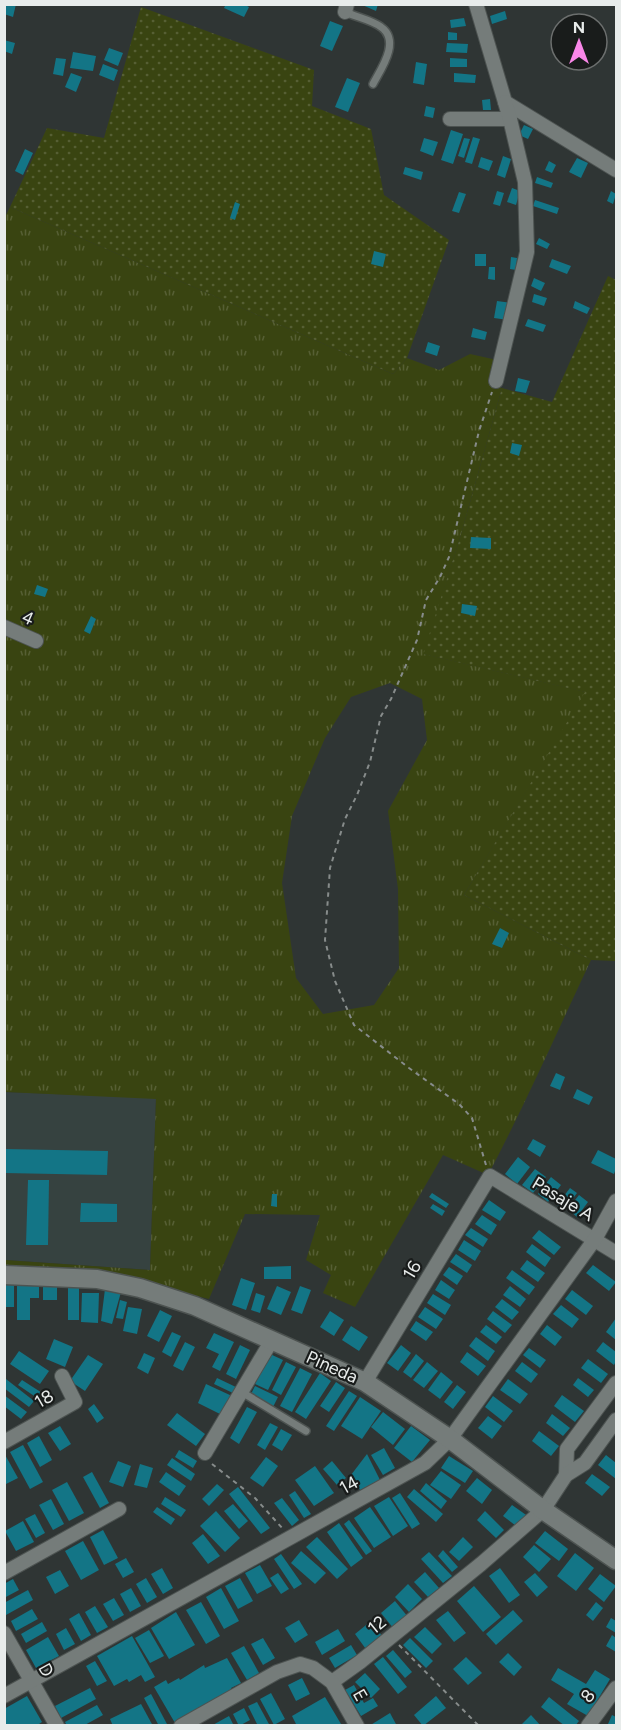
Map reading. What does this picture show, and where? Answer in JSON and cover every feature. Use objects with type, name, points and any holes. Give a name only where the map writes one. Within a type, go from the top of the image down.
[{"type":"street","points":[[476,4],[510,119],[525,182],[527,252],[496,381]]},
{"type":"street","points":[[505,102],[616,170]]},
{"type":"street","points":[[450,119],[510,119]]},
{"type":"street","name":"4","points":[[4,627],[36,642]]},
{"type":"street","name":"Pasaje A","points":[[490,1176],[616,1253]]},
{"type":"street","name":"16","points":[[365,1382],[490,1176]]},
{"type":"street","name":"14","points":[[4,1696],[425,1463],[450,1439],[595,1239],[616,1200]]},
{"type":"street","name":"Pineda","points":[[4,1275],[97,1279],[140,1288],[195,1306],[365,1382],[450,1439],[543,1510],[616,1560]]},
{"type":"street","points":[[205,1454],[272,1340]]},
{"type":"street","name":"18","points":[[4,1442],[75,1402],[62,1376]]},
{"type":"street","name":"12","points":[[566,1475],[567,1449],[616,1383]]},
{"type":"street","name":"12","points":[[332,1682],[481,1564],[543,1510],[566,1475],[585,1463],[616,1420]]},
{"type":"street","points":[[4,1573],[119,1509]]},
{"type":"street","name":"D","points":[[4,1633],[57,1725]]},
{"type":"street","points":[[181,1725],[277,1672],[300,1664],[313,1668],[332,1682]]},
{"type":"street","name":"E","points":[[332,1682],[357,1725]]},
{"type":"street","name":"8","points":[[588,1725],[616,1688]]},
{"type":"lane","points":[[346,8],[382,27],[389,37],[389,53],[373,84]]},
{"type":"lane","points":[[240,1391],[306,1431]]},
{"type":"path","points":[[490,1176],[472,1118],[459,1104],[354,1025],[335,981],[325,940],[330,868],[345,819],[370,762],[381,716],[417,640],[426,600],[449,556],[479,431],[496,381]]},
{"type":"path","points":[[205,1454],[215,1467],[255,1498],[291,1537]]},
{"type":"path","points":[[391,1636],[479,1725]]},
{"type":"shaded area","points":[[5,1092],[156,1098],[150,1270],[5,1260]]},
{"type":"green space","points":[[141,7],[314,70],[312,106],[371,129],[384,195],[449,240],[407,358],[393,374],[10,207],[47,128],[104,138]]},
{"type":"green space","points":[[10,207],[393,374],[407,358],[439,370],[470,354],[497,360],[494,386],[502,388],[460,538],[424,654],[586,692],[464,895],[591,960],[488,1175],[443,1155],[355,1307],[323,1293],[331,1275],[306,1260],[320,1215],[245,1214],[209,1299],[101,1273],[5,1269],[5,1260],[150,1270],[156,1099],[5,1092],[4,219]],"holes":[[[390,683],[422,699],[427,740],[388,811],[398,889],[399,968],[374,1005],[323,1014],[296,978],[282,883],[292,816],[325,738],[351,697]]]},
{"type":"green space","points":[[608,276],[616,280],[616,961],[591,960],[464,895],[585,692],[423,654],[460,538],[502,388],[552,402]]},
{"type":"building","points":[[4,4],[16,4],[13,17],[4,14]]},
{"type":"building","points":[[226,4],[243,4],[249,7],[244,17],[224,8]]},
{"type":"building","points":[[360,4],[378,4],[376,11]]},
{"type":"building","points":[[505,11],[507,19],[492,24],[490,16]]},
{"type":"building","points":[[464,18],[466,26],[451,28],[450,20]]},
{"type":"building","points":[[330,21],[343,26],[332,51],[320,46]]},
{"type":"building","points":[[448,32],[457,33],[457,40],[448,40]]},
{"type":"building","points":[[4,40],[15,43],[12,54],[4,51]]},
{"type":"building","points":[[447,43],[468,44],[467,53],[446,52]]},
{"type":"building","points":[[109,48],[123,53],[118,66],[104,60]]},
{"type":"building","points":[[73,52],[96,56],[93,71],[70,68]]},
{"type":"building","points":[[56,58],[66,59],[63,76],[53,74]]},
{"type":"building","points":[[450,58],[467,59],[467,67],[450,67]]},
{"type":"building","points":[[416,62],[427,64],[424,85],[413,83]]},
{"type":"building","points":[[103,64],[118,70],[114,81],[99,75]]},
{"type":"building","points":[[71,73],[82,77],[76,92],[65,87]]},
{"type":"building","points":[[454,73],[476,75],[475,83],[454,82]]},
{"type":"building","points":[[347,78],[360,83],[348,112],[335,107]]},
{"type":"building","points":[[490,99],[491,110],[483,110],[482,100]]},
{"type":"building","points":[[426,106],[435,108],[433,118],[424,116]]},
{"type":"building","points":[[524,125],[533,129],[528,139],[519,135]]},
{"type":"building","points":[[451,130],[463,134],[453,164],[441,160]]},
{"type":"building","points":[[473,137],[480,139],[472,164],[465,162]]},
{"type":"building","points":[[424,138],[438,142],[433,156],[420,151]]},
{"type":"building","points":[[464,138],[470,139],[464,158],[458,156]]},
{"type":"building","points":[[25,149],[33,153],[23,175],[15,171]]},
{"type":"building","points":[[503,156],[511,159],[505,178],[497,175]]},
{"type":"building","points":[[481,157],[493,161],[489,171],[478,167]]},
{"type":"building","points":[[577,158],[588,163],[581,178],[569,172]]},
{"type":"building","points":[[549,161],[556,165],[552,173],[545,170]]},
{"type":"building","points":[[405,167],[423,172],[421,180],[403,174]]},
{"type":"building","points":[[537,177],[553,183],[551,188],[535,183]]},
{"type":"building","points":[[512,188],[520,191],[516,205],[507,202]]},
{"type":"building","points":[[497,191],[504,193],[500,206],[493,204]]},
{"type":"building","points":[[611,191],[616,194],[613,204],[607,201]]},
{"type":"building","points":[[459,192],[466,194],[459,213],[452,211]]},
{"type":"building","points":[[535,200],[559,208],[557,214],[533,206]]},
{"type":"building","points":[[235,202],[240,204],[235,220],[230,218]]},
{"type":"building","points":[[539,238],[550,244],[547,249],[536,244]]},
{"type":"building","points":[[374,251],[386,254],[383,267],[371,264]]},
{"type":"building","points":[[475,254],[486,254],[486,266],[475,266]]},
{"type":"building","points":[[511,257],[517,258],[516,270],[510,269]]},
{"type":"building","points":[[552,259],[571,266],[567,274],[549,267]]},
{"type":"building","points":[[489,267],[495,267],[495,280],[488,279]]},
{"type":"building","points":[[534,278],[545,283],[541,291],[531,286]]},
{"type":"building","points":[[534,294],[547,298],[544,306],[532,302]]},
{"type":"building","points":[[497,301],[511,303],[508,320],[494,318]]},
{"type":"building","points":[[575,301],[590,308],[587,314],[573,308]]},
{"type":"building","points":[[528,319],[546,325],[543,332],[525,326]]},
{"type":"building","points":[[473,328],[487,332],[485,340],[471,337]]},
{"type":"building","points":[[428,342],[440,346],[437,356],[425,352]]},
{"type":"building","points":[[518,378],[530,381],[526,393],[515,391]]},
{"type":"building","points":[[512,443],[522,445],[519,456],[510,453]]},
{"type":"building","points":[[471,537],[491,538],[491,549],[470,548]]},
{"type":"building","points":[[37,585],[48,589],[45,597],[34,594]]},
{"type":"building","points":[[462,604],[477,606],[475,616],[461,613]]},
{"type":"building","points":[[91,616],[96,619],[90,634],[84,631]]},
{"type":"building","points":[[500,928],[509,933],[502,948],[492,944]]},
{"type":"building","points":[[556,1073],[565,1077],[560,1090],[550,1086]]},
{"type":"building","points":[[577,1089],[593,1097],[589,1105],[573,1098]]},
{"type":"building","points":[[533,1139],[546,1146],[540,1157],[527,1149]]},
{"type":"building","points":[[4,1149],[108,1151],[107,1175],[4,1173]]},
{"type":"building","points":[[598,1150],[616,1159],[614,1174],[591,1163]]},
{"type":"building","points":[[518,1157],[530,1167],[517,1184],[505,1174]]},
{"type":"building","points":[[535,1169],[546,1177],[533,1193],[522,1185]]},
{"type":"building","points":[[551,1177],[561,1185],[548,1202],[538,1194]]},
{"type":"building","points":[[28,1180],[49,1180],[48,1245],[26,1245]]},
{"type":"building","points":[[570,1188],[577,1193],[564,1210],[557,1205]]},
{"type":"building","points":[[432,1193],[449,1204],[446,1208],[429,1197]]},
{"type":"building","points":[[272,1194],[277,1194],[277,1207],[271,1206]]},
{"type":"building","points":[[579,1195],[588,1202],[577,1217],[568,1209]]},
{"type":"building","points":[[489,1200],[506,1212],[500,1221],[482,1210]]},
{"type":"building","points":[[81,1203],[117,1204],[117,1222],[80,1222]]},
{"type":"building","points":[[433,1204],[445,1211],[442,1216],[430,1208]]},
{"type":"building","points":[[482,1215],[497,1225],[491,1235],[475,1224]]},
{"type":"building","points":[[471,1228],[488,1239],[483,1247],[465,1235]]},
{"type":"building","points":[[539,1230],[561,1247],[554,1255],[532,1238]]},
{"type":"building","points":[[464,1240],[481,1251],[475,1261],[458,1250]]},
{"type":"building","points":[[532,1244],[551,1258],[545,1267],[526,1252]]},
{"type":"building","points":[[456,1254],[472,1265],[467,1273],[450,1262]]},
{"type":"building","points":[[527,1260],[545,1273],[538,1282],[520,1269]]},
{"type":"building","points":[[593,1265],[616,1282],[609,1291],[586,1273]]},
{"type":"building","points":[[291,1266],[291,1279],[264,1279],[264,1267]]},
{"type":"building","points":[[449,1267],[463,1276],[457,1285],[443,1275]]},
{"type":"building","points":[[512,1270],[535,1287],[529,1295],[506,1278]]},
{"type":"building","points":[[241,1278],[255,1283],[246,1310],[232,1305]]},
{"type":"building","points":[[441,1280],[455,1290],[449,1299],[435,1290]]},
{"type":"building","points":[[17,1282],[39,1282],[39,1298],[30,1298],[30,1320],[17,1320]]},
{"type":"building","points":[[43,1283],[57,1283],[57,1300],[43,1300]]},
{"type":"building","points":[[68,1284],[79,1284],[79,1320],[68,1320]]},
{"type":"building","points":[[4,1285],[14,1285],[14,1307],[4,1307]]},
{"type":"building","points":[[277,1286],[291,1292],[281,1315],[267,1309]]},
{"type":"building","points":[[300,1286],[311,1290],[302,1314],[291,1310]]},
{"type":"building","points":[[510,1286],[526,1299],[520,1307],[503,1295]]},
{"type":"building","points":[[105,1289],[121,1292],[112,1324],[101,1321]]},
{"type":"building","points":[[572,1290],[593,1306],[586,1315],[565,1299]]},
{"type":"building","points":[[82,1293],[99,1293],[98,1323],[81,1322]]},
{"type":"building","points":[[256,1293],[265,1296],[260,1313],[251,1310]]},
{"type":"building","points":[[433,1294],[451,1305],[445,1315],[427,1303]]},
{"type":"building","points":[[502,1299],[519,1312],[512,1320],[495,1307]]},
{"type":"building","points":[[120,1300],[127,1302],[123,1319],[116,1318]]},
{"type":"building","points":[[561,1305],[579,1319],[572,1328],[553,1314]]},
{"type":"building","points":[[128,1307],[142,1309],[137,1334],[123,1331]]},
{"type":"building","points":[[425,1307],[443,1319],[436,1329],[418,1317]]},
{"type":"building","points":[[160,1310],[172,1316],[159,1342],[147,1336]]},
{"type":"building","points":[[330,1311],[344,1320],[334,1336],[320,1327]]},
{"type":"building","points":[[493,1311],[512,1325],[505,1333],[487,1319]]},
{"type":"building","points":[[616,1318],[616,1340],[606,1332]]},
{"type":"building","points":[[416,1321],[433,1332],[426,1341],[410,1330]]},
{"type":"building","points":[[486,1325],[502,1337],[496,1344],[480,1332]]},
{"type":"building","points":[[547,1325],[562,1337],[555,1346],[540,1334]]},
{"type":"building","points":[[351,1326],[368,1337],[359,1351],[342,1340]]},
{"type":"building","points":[[172,1332],[181,1336],[171,1357],[162,1352]]},
{"type":"building","points":[[214,1333],[234,1342],[220,1371],[212,1367],[219,1354],[206,1348]]},
{"type":"building","points":[[476,1337],[495,1351],[488,1361],[469,1346]]},
{"type":"building","points":[[54,1339],[73,1347],[65,1367],[46,1359]]},
{"type":"building","points":[[185,1342],[195,1347],[183,1371],[173,1366]]},
{"type":"building","points":[[603,1342],[616,1352],[614,1365],[596,1351]]},
{"type":"building","points":[[240,1345],[250,1350],[236,1379],[226,1374]]},
{"type":"building","points":[[401,1345],[411,1353],[398,1371],[387,1363]]},
{"type":"building","points":[[529,1348],[546,1360],[540,1368],[523,1355]]},
{"type":"building","points":[[19,1351],[49,1371],[40,1384],[10,1364]]},
{"type":"building","points":[[467,1352],[486,1366],[478,1376],[460,1362]]},
{"type":"building","points":[[144,1353],[155,1358],[148,1374],[137,1368]]},
{"type":"building","points":[[270,1354],[283,1360],[268,1390],[255,1384]]},
{"type":"building","points":[[416,1354],[424,1361],[411,1378],[403,1372]]},
{"type":"building","points":[[88,1355],[103,1364],[85,1391],[70,1381]]},
{"type":"building","points":[[588,1359],[608,1374],[601,1383],[581,1368]]},
{"type":"building","points":[[286,1362],[296,1367],[281,1395],[272,1390]]},
{"type":"building","points":[[427,1362],[438,1371],[424,1388],[413,1380]]},
{"type":"building","points":[[522,1362],[538,1374],[531,1383],[515,1371]]},
{"type":"building","points":[[300,1368],[312,1374],[292,1412],[280,1406]]},
{"type":"building","points":[[441,1372],[453,1382],[440,1399],[428,1390]]},
{"type":"building","points":[[320,1373],[331,1381],[306,1419],[295,1412]]},
{"type":"building","points":[[217,1378],[238,1388],[235,1394],[214,1384]]},
{"type":"building","points":[[578,1378],[594,1390],[588,1397],[573,1385]]},
{"type":"building","points":[[6,1379],[34,1401],[29,1407],[4,1388]]},
{"type":"building","points":[[508,1379],[528,1394],[520,1404],[500,1390]]},
{"type":"building","points":[[22,1380],[50,1398],[46,1404],[18,1385]]},
{"type":"building","points":[[336,1382],[345,1388],[329,1412],[320,1406]]},
{"type":"building","points":[[206,1384],[232,1396],[222,1415],[198,1403]]},
{"type":"building","points":[[457,1385],[466,1392],[453,1409],[444,1402]]},
{"type":"building","points":[[255,1386],[278,1397],[273,1407],[250,1396]]},
{"type":"building","points":[[349,1391],[357,1396],[334,1431],[326,1426]]},
{"type":"building","points":[[4,1395],[27,1412],[21,1419],[4,1406]]},
{"type":"building","points":[[562,1395],[584,1411],[575,1422],[554,1406]]},
{"type":"building","points":[[493,1396],[513,1411],[504,1422],[485,1407]]},
{"type":"building","points":[[360,1397],[381,1411],[362,1439],[341,1426]]},
{"type":"building","points":[[94,1404],[104,1418],[97,1423],[88,1409]]},
{"type":"building","points":[[247,1407],[257,1412],[239,1444],[230,1438]]},
{"type":"building","points":[[383,1412],[405,1429],[393,1445],[371,1427]]},
{"type":"building","points":[[177,1413],[205,1434],[196,1446],[167,1425]]},
{"type":"building","points":[[552,1414],[570,1428],[563,1436],[546,1423]]},
{"type":"building","points":[[488,1416],[502,1426],[492,1439],[478,1428]]},
{"type":"building","points":[[270,1423],[278,1427],[265,1450],[257,1445]]},
{"type":"building","points":[[60,1426],[71,1444],[60,1451],[48,1433]]},
{"type":"building","points":[[411,1426],[430,1440],[412,1462],[394,1448]]},
{"type":"building","points":[[281,1429],[292,1435],[282,1451],[272,1445]]},
{"type":"building","points":[[539,1431],[559,1446],[551,1456],[532,1441]]},
{"type":"building","points":[[39,1436],[52,1460],[40,1467],[27,1443]]},
{"type":"building","points":[[23,1445],[43,1482],[30,1489],[10,1452]]},
{"type":"building","points":[[384,1448],[395,1468],[383,1475],[371,1455]]},
{"type":"building","points":[[179,1450],[197,1461],[193,1468],[175,1457]]},
{"type":"building","points":[[4,1453],[18,1478],[4,1485]]},
{"type":"building","points":[[367,1454],[380,1480],[360,1490],[351,1475]]},
{"type":"building","points":[[606,1455],[616,1463],[616,1479],[598,1465]]},
{"type":"building","points":[[449,1456],[473,1471],[465,1483],[441,1468]]},
{"type":"building","points":[[266,1457],[278,1466],[263,1487],[250,1478]]},
{"type":"building","points":[[172,1458],[195,1474],[191,1481],[167,1465]]},
{"type":"building","points":[[118,1461],[131,1466],[123,1487],[109,1482]]},
{"type":"building","points":[[332,1461],[346,1478],[337,1485],[323,1469]]},
{"type":"building","points":[[140,1464],[153,1468],[147,1488],[134,1485]]},
{"type":"building","points":[[315,1466],[334,1493],[314,1506],[295,1480]]},
{"type":"building","points":[[441,1471],[461,1485],[451,1499],[430,1485]]},
{"type":"building","points":[[92,1472],[109,1503],[100,1508],[83,1477]]},
{"type":"building","points":[[166,1472],[186,1486],[179,1496],[159,1482]]},
{"type":"building","points":[[592,1474],[610,1487],[602,1496],[585,1483]]},
{"type":"building","points":[[477,1478],[492,1490],[482,1504],[466,1491]]},
{"type":"building","points":[[67,1482],[84,1513],[69,1521],[52,1490]]},
{"type":"building","points":[[426,1483],[447,1501],[441,1509],[420,1491]]},
{"type":"building","points":[[217,1484],[224,1490],[209,1506],[202,1499]]},
{"type":"building","points":[[238,1487],[270,1528],[261,1534],[229,1494]]},
{"type":"building","points":[[414,1489],[443,1514],[436,1522],[407,1497]]},
{"type":"building","points":[[295,1491],[311,1514],[304,1518],[289,1495]]},
{"type":"building","points":[[400,1493],[420,1524],[412,1529],[392,1498]]},
{"type":"building","points":[[165,1497],[186,1510],[181,1517],[161,1504]]},
{"type":"building","points":[[389,1497],[408,1526],[393,1536],[374,1506]]},
{"type":"building","points":[[282,1498],[299,1520],[292,1526],[274,1503]]},
{"type":"building","points":[[51,1499],[64,1524],[53,1530],[39,1505]]},
{"type":"building","points":[[233,1504],[248,1521],[239,1529],[224,1511]]},
{"type":"building","points":[[512,1505],[529,1517],[520,1529],[503,1516]]},
{"type":"building","points":[[157,1507],[175,1519],[171,1525],[153,1512]]},
{"type":"building","points":[[370,1507],[391,1537],[374,1548],[354,1518]]},
{"type":"building","points":[[216,1511],[240,1538],[225,1552],[200,1526]]},
{"type":"building","points":[[485,1511],[504,1530],[496,1538],[477,1520]]},
{"type":"building","points":[[35,1514],[45,1533],[36,1538],[25,1519]]},
{"type":"building","points":[[349,1520],[372,1551],[366,1555],[344,1524]]},
{"type":"building","points":[[23,1521],[34,1542],[16,1551],[5,1531]]},
{"type":"building","points":[[339,1523],[363,1558],[351,1567],[327,1532]]},
{"type":"building","points":[[103,1530],[118,1558],[104,1565],[90,1537]]},
{"type":"building","points":[[545,1531],[568,1549],[559,1561],[535,1543]]},
{"type":"building","points":[[203,1534],[220,1556],[208,1564],[192,1543]]},
{"type":"building","points":[[317,1537],[348,1569],[337,1579],[306,1547]]},
{"type":"building","points":[[463,1537],[473,1547],[459,1561],[449,1552]]},
{"type":"building","points":[[83,1541],[99,1570],[81,1580],[65,1551]]},
{"type":"building","points":[[534,1545],[551,1559],[539,1572],[523,1557]]},
{"type":"building","points":[[443,1550],[458,1567],[452,1572],[438,1556]]},
{"type":"building","points":[[301,1551],[326,1573],[315,1584],[291,1563]]},
{"type":"building","points":[[429,1552],[452,1576],[443,1583],[421,1559]]},
{"type":"building","points":[[575,1553],[594,1568],[576,1591],[557,1576]]},
{"type":"building","points":[[281,1554],[302,1584],[294,1589],[274,1559]]},
{"type":"building","points":[[126,1558],[134,1572],[123,1578],[115,1564]]},
{"type":"building","points":[[260,1565],[272,1586],[257,1594],[245,1573]]},
{"type":"building","points":[[162,1568],[173,1588],[163,1594],[151,1574]]},
{"type":"building","points":[[500,1568],[520,1595],[509,1603],[489,1576]]},
{"type":"building","points":[[60,1570],[69,1586],[55,1594],[46,1577]]},
{"type":"building","points":[[425,1572],[439,1588],[428,1597],[414,1582]]},
{"type":"building","points":[[278,1573],[289,1589],[281,1594],[270,1578]]},
{"type":"building","points":[[535,1573],[548,1587],[537,1597],[524,1582]]},
{"type":"building","points":[[600,1574],[616,1586],[604,1602],[588,1589]]},
{"type":"building","points":[[146,1578],[157,1597],[147,1603],[136,1584]]},
{"type":"building","points":[[240,1578],[253,1601],[238,1609],[225,1586]]},
{"type":"building","points":[[13,1579],[19,1590],[4,1598],[4,1584]]},
{"type":"building","points":[[408,1584],[422,1599],[409,1612],[395,1597]]},
{"type":"building","points":[[474,1586],[501,1617],[483,1632],[457,1601]]},
{"type":"building","points":[[131,1588],[141,1606],[130,1612],[120,1594]]},
{"type":"building","points":[[221,1588],[239,1621],[224,1629],[206,1597]]},
{"type":"building","points":[[28,1590],[33,1600],[6,1615],[4,1603]]},
{"type":"building","points":[[114,1598],[124,1615],[113,1621],[103,1604]]},
{"type":"building","points":[[395,1601],[408,1617],[394,1629],[381,1613]]},
{"type":"building","points":[[201,1602],[220,1636],[206,1644],[186,1610]]},
{"type":"building","points":[[596,1602],[603,1608],[593,1621],[586,1615]]},
{"type":"building","points":[[95,1606],[108,1627],[97,1633],[85,1612]]},
{"type":"building","points":[[32,1609],[38,1619],[16,1631],[11,1621]]},
{"type":"building","points":[[513,1610],[523,1621],[496,1645],[486,1634]]},
{"type":"building","points":[[448,1611],[466,1633],[454,1642],[436,1620]]},
{"type":"building","points":[[176,1612],[195,1645],[169,1659],[151,1628]]},
{"type":"building","points":[[79,1613],[91,1635],[81,1641],[69,1619]]},
{"type":"building","points":[[611,1618],[616,1621],[616,1633],[606,1627]]},
{"type":"building","points":[[299,1620],[308,1635],[295,1643],[285,1628]]},
{"type":"building","points":[[371,1621],[385,1640],[368,1652],[355,1634]]},
{"type":"building","points":[[42,1622],[47,1631],[26,1643],[21,1634]]},
{"type":"building","points":[[425,1627],[442,1644],[432,1654],[414,1637]]},
{"type":"building","points":[[66,1628],[75,1644],[64,1650],[56,1634]]},
{"type":"building","points":[[338,1629],[345,1641],[322,1655],[315,1642]]},
{"type":"building","points":[[149,1630],[164,1656],[150,1663],[135,1638]]},
{"type":"building","points":[[612,1635],[616,1638],[616,1652],[606,1646]]},
{"type":"building","points":[[132,1636],[155,1677],[145,1682],[141,1675],[129,1682],[127,1679],[114,1686],[97,1656]]},
{"type":"building","points":[[48,1637],[59,1656],[36,1668],[26,1650]]},
{"type":"building","points":[[263,1638],[275,1658],[263,1665],[251,1644]]},
{"type":"building","points":[[410,1638],[433,1661],[426,1668],[403,1645]]},
{"type":"building","points":[[351,1645],[357,1655],[335,1668],[329,1658]]},
{"type":"building","points":[[244,1646],[259,1673],[247,1680],[231,1653]]},
{"type":"building","points":[[393,1650],[412,1672],[405,1678],[386,1656]]},
{"type":"building","points":[[508,1653],[522,1667],[514,1676],[499,1662]]},
{"type":"building","points":[[383,1657],[407,1687],[398,1694],[374,1664]]},
{"type":"building","points":[[466,1657],[482,1673],[468,1685],[453,1669]]},
{"type":"building","points":[[227,1658],[241,1683],[231,1688],[232,1691],[175,1723],[154,1687],[166,1680],[168,1684],[179,1678],[180,1680],[204,1665],[205,1668]]},
{"type":"building","points":[[95,1661],[107,1681],[97,1686],[86,1666]]},
{"type":"building","points":[[558,1668],[586,1684],[595,1670],[610,1679],[588,1716],[567,1704],[574,1694],[551,1680]]},
{"type":"building","points":[[365,1673],[380,1689],[371,1698],[355,1682]]},
{"type":"building","points":[[302,1678],[310,1694],[296,1701],[288,1685]]},
{"type":"building","points":[[354,1685],[364,1703],[373,1698],[378,1706],[361,1716],[345,1690]]},
{"type":"building","points":[[90,1688],[96,1699],[61,1718],[55,1706]]},
{"type":"building","points":[[271,1693],[285,1719],[274,1725],[260,1699]]},
{"type":"building","points":[[151,1694],[168,1726],[159,1726],[144,1698]]},
{"type":"building","points":[[27,1696],[42,1722],[36,1726],[4,1726],[4,1709]]},
{"type":"building","points":[[436,1696],[446,1708],[423,1726],[414,1715]]},
{"type":"building","points":[[325,1697],[341,1724],[297,1726],[292,1716]]},
{"type":"building","points":[[549,1697],[579,1721],[575,1726],[565,1726],[541,1707]]},
{"type":"building","points":[[257,1702],[270,1726],[258,1726],[248,1706]]},
{"type":"building","points":[[141,1704],[153,1726],[113,1726],[110,1719]]},
{"type":"building","points":[[97,1705],[103,1715],[83,1726],[67,1726],[65,1722]]},
{"type":"building","points":[[244,1708],[250,1720],[239,1726],[233,1714]]},
{"type":"building","points":[[390,1713],[397,1726],[369,1726]]},
{"type":"building","points":[[531,1715],[541,1726],[520,1726]]},
{"type":"building","points":[[612,1715],[616,1717],[616,1726],[608,1724]]},
{"type":"building","points":[[229,1716],[234,1726],[211,1726]]}]
